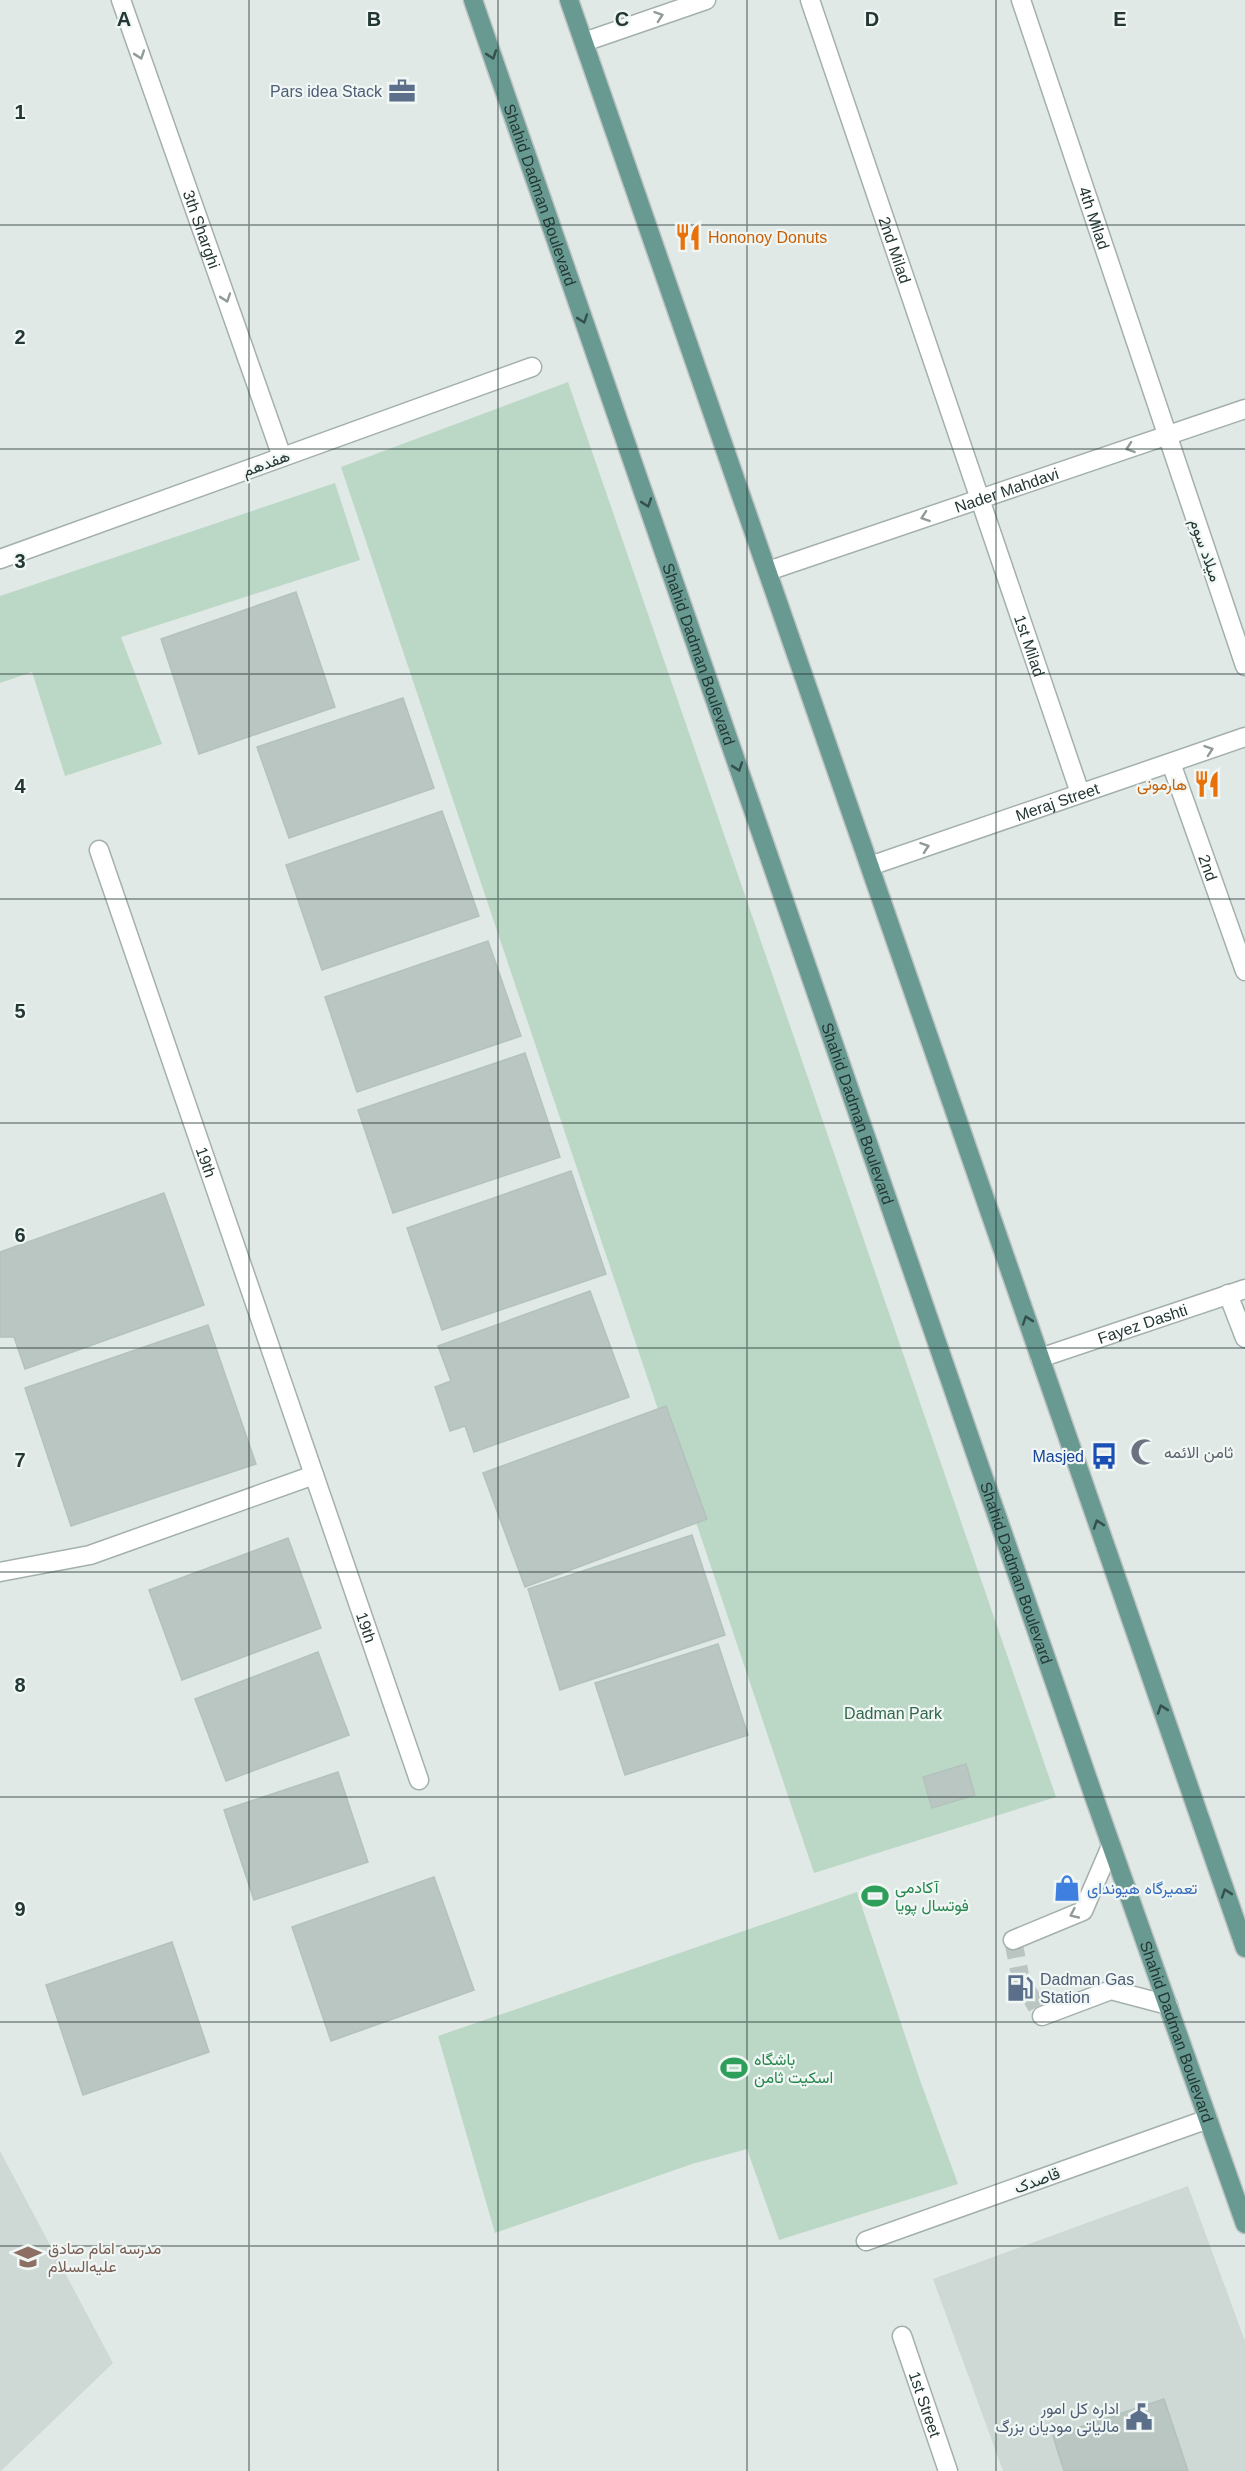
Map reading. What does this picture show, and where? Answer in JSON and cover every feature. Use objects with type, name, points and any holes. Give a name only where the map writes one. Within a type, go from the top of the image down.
[{"type":"main road","name":"Shahid Dadman Boulevard","points":[[473,0],[1111,1846],[1245,2224]]},
{"type":"main road","points":[[569,0],[1245,1946]]},
{"type":"street","name":"3th Sharghi","points":[[121,0],[282,457]]},
{"type":"street","points":[[584,42],[706,0]]},
{"type":"street","name":"2nd Milad","points":[[810,0],[980,498]]},
{"type":"street","name":"4th Milad","points":[[1022,0],[1168,435]]},
{"type":"street","name":"هفدهم","points":[[2,553],[282,457],[532,367]]},
{"type":"street","name":"Nader Mahdavi","points":[[768,571],[1245,409]]},
{"type":"street","name":"میلاد سوم","points":[[1168,435],[1245,666]]},
{"type":"street","name":"1st Milad","points":[[980,498],[1080,794]]},
{"type":"street","name":"Meraj Street","points":[[870,866],[1245,737]]},
{"type":"street","name":"2nd","points":[[1171,763],[1245,971]]},
{"type":"street","name":"19th","points":[[99,850],[419,1780]]},
{"type":"street","points":[[1237,1292],[1245,1338]]},
{"type":"street","name":"Fayez Dashti","points":[[1041,1358],[1237,1292]]},
{"type":"street","points":[[0,1572],[90,1556],[314,1475]]},
{"type":"street","points":[[1013,1940],[1083,1911],[1111,1846]]},
{"type":"street","points":[[1042,2016],[1111,1990],[1168,2005]]},
{"type":"street","name":"قاصدک","points":[[866,2241],[1208,2119]]},
{"type":"street","name":"1st Street","points":[[902,2336],[948,2471]]},
{"type":"shaded area","name":"مدرسه امام صادق علیه‌السلام","points":[[0,2151],[113,2363],[1,2471],[0,2471]]},
{"type":"shaded area","points":[[1188,2186],[1245,2341],[1245,2471],[1003,2471],[933,2279]]},
{"type":"green space","name":"Dadman Park","points":[[568,382],[1056,1797],[814,1873],[341,467]]},
{"type":"green space","points":[[335,483],[360,560],[121,637],[162,744],[65,776],[32,672],[0,683],[0,596]]},
{"type":"green space","points":[[857,1892],[921,2083],[958,2184],[779,2240],[747,2149],[692,2164],[495,2233],[438,2036]]},
{"type":"building","points":[[296,592],[335,707],[199,754],[161,639]]},
{"type":"building","points":[[403,698],[434,788],[289,838],[257,747]]},
{"type":"building","points":[[442,811],[479,916],[322,970],[286,865]]},
{"type":"building","points":[[488,941],[521,1036],[357,1092],[325,997]]},
{"type":"building","points":[[525,1053],[560,1157],[393,1213],[358,1110]]},
{"type":"building","points":[[571,1171],[606,1274],[442,1330],[407,1228]]},
{"type":"building","points":[[164,1193],[204,1305],[25,1369],[14,1337],[0,1337],[0,1252]]},
{"type":"building","points":[[590,1291],[629,1397],[474,1452],[465,1426],[450,1431],[435,1387],[451,1381],[438,1346]]},
{"type":"building","points":[[208,1325],[256,1464],[71,1526],[25,1388]]},
{"type":"building","points":[[666,1406],[707,1519],[525,1587],[483,1473]]},
{"type":"building","points":[[692,1535],[725,1635],[560,1690],[528,1589]]},
{"type":"building","points":[[288,1538],[321,1628],[182,1680],[149,1590]]},
{"type":"building","points":[[718,1644],[748,1735],[625,1775],[595,1683]]},
{"type":"building","points":[[318,1652],[349,1735],[226,1781],[195,1699]]},
{"type":"building","points":[[966,1764],[975,1795],[932,1808],[923,1777]]},
{"type":"building","points":[[338,1772],[368,1862],[254,1900],[224,1810]]},
{"type":"building","points":[[434,1877],[474,1990],[331,2041],[292,1927]]},
{"type":"building","points":[[172,1942],[209,2052],[83,2095],[46,1985]]},
{"type":"building","name":"اداره کل امور مالیاتی مودیان بزرگ","points":[[1164,2399],[1188,2471],[1064,2471],[1053,2436]]},
{"type":"tunnel","points":[[1013,1940],[1021,1980],[1042,2016]]},
{"type":"place","name":"Pars idea Stack","points":[[402,91]]},
{"type":"place","name":"Hononoy Donuts","points":[[688,237]]},
{"type":"place","name":"هارمونی","points":[[1207,784]]},
{"type":"place","name":"ثامن الائمه","points":[[1144,1452]]},
{"type":"place","name":"Masjed","points":[[1104,1456]]},
{"type":"place","name":"تعمیرگاه هیوندای","points":[[1067,1888]]},
{"type":"place","name":"آکادمی فوتسال پویا","points":[[875,1896]]},
{"type":"place","name":"Dadman Gas Station","points":[[1020,1988]]},
{"type":"place","name":"باشگاه اسکیت ثامن","points":[[734,2068]]},
{"type":"place","name":"مدرسه امام صادق علیه‌السلام","points":[[28,2257]]},
{"type":"place","name":"اداره کل امور مالیاتی مودیان بزرگ","points":[[1139,2417]]}]
